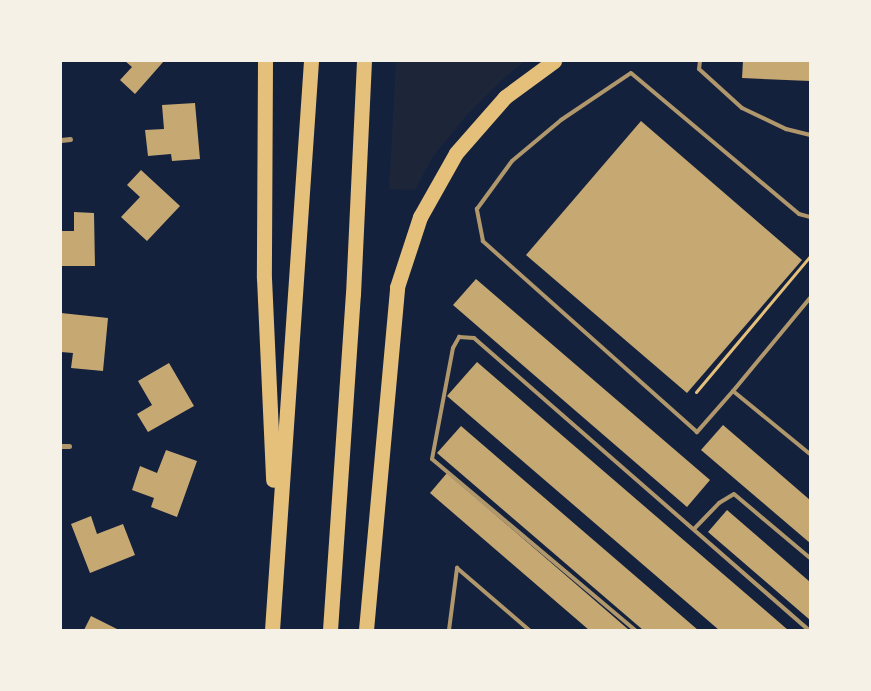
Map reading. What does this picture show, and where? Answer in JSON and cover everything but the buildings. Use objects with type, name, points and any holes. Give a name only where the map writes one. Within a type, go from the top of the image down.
[{"type":"highway","points":[[265,61],[264,278],[276,551]]},
{"type":"highway","points":[[272,630],[311,61]]},
{"type":"highway","points":[[330,630],[353,294],[364,61]]},
{"type":"highway","points":[[366,630],[397,287],[420,217],[462,146],[505,98],[554,61]]},
{"type":"street","points":[[61,140],[70,139]]},
{"type":"street","points":[[61,446],[69,446]]},
{"type":"lane","points":[[700,61],[699,69],[742,108],[786,129],[810,135]]},
{"type":"lane","points":[[810,217],[799,214],[631,72],[561,120],[512,161],[477,209],[483,241],[698,432],[810,298]]},
{"type":"lane","points":[[635,630],[432,459],[453,348],[459,337],[474,338],[809,630]]},
{"type":"lane","points":[[733,391],[810,454]]},
{"type":"lane","points":[[694,529],[718,503],[734,494],[810,558]]},
{"type":"lane","points":[[449,630],[457,568],[529,630]]},
{"type":"path","points":[[696,392],[810,256]]},
{"type":"shaded area","points":[[396,61],[525,61],[505,77],[466,116],[434,155],[415,190],[389,189]]}]
